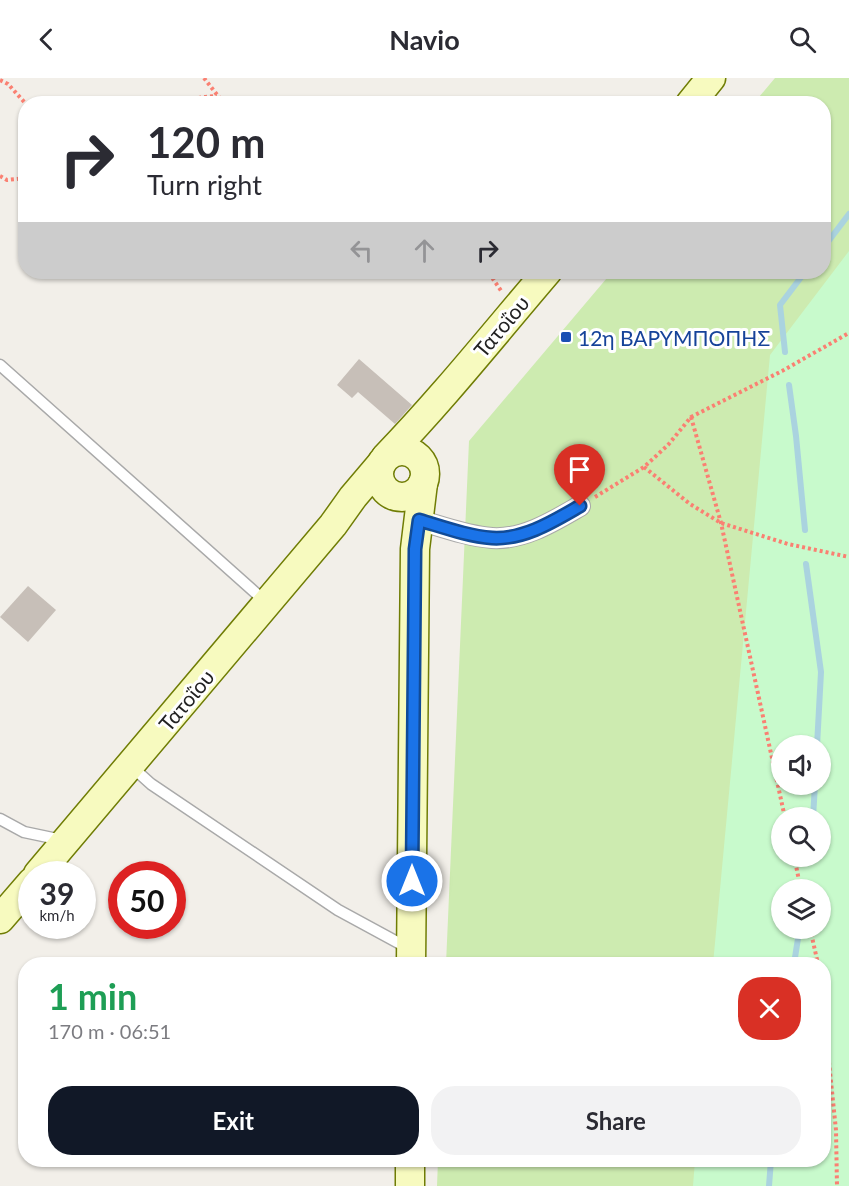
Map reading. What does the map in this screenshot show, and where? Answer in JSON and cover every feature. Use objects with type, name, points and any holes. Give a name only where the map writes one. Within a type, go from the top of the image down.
[{"type":"street","points":[[696,96],[711,78]]},
{"type":"street","name":"Τατοΐου","points":[[49,861],[268,603],[384,460],[456,381],[541,279]]},
{"type":"street","name":"Τατοΐου","points":[[415,549],[429,440],[456,381]]},
{"type":"street","points":[[392,495],[401,498],[415,494],[424,476],[415,455],[408,452],[393,453],[384,460],[379,477],[380,484],[392,495],[403,512],[415,549],[411,957]]},
{"type":"street","name":"Τατοΐου","points":[[333,525],[367,500],[392,495]]},
{"type":"street","points":[[419,520],[471,535],[495,538],[522,534],[548,524],[580,506]]},
{"type":"street","points":[[0,919],[18,898]]},
{"type":"street","points":[[410,1167],[410,1186]]},
{"type":"lane","points":[[0,365],[268,603]]},
{"type":"lane","points":[[131,766],[151,784],[411,957]]},
{"type":"lane","points":[[0,819],[24,832],[66,841]]},
{"type":"path","points":[[204,78],[218,96]]},
{"type":"path","points":[[0,80],[8,84],[19,96]]},
{"type":"path","points":[[203,96],[218,96]]},
{"type":"path","points":[[0,176],[7,180],[18,179]]},
{"type":"path","points":[[580,506],[644,467],[668,445],[690,417],[783,371],[849,333]]},
{"type":"path","points":[[690,417],[721,523],[783,807]]},
{"type":"path","points":[[644,467],[690,504],[721,523],[788,544],[849,557]]},
{"type":"path","points":[[812,939],[816,957]]},
{"type":"path","points":[[831,1082],[836,1130],[837,1186]]},
{"type":"green space","points":[[775,78],[849,78],[849,1186],[437,1186],[438,1167],[831,1167],[831,957],[446,957],[469,441],[606,279],[831,279],[831,96],[760,96]]},
{"type":"green space","points":[[849,251],[849,1186],[693,1186],[694,1167],[831,1167],[831,957],[714,957],[770,355],[828,279],[831,279],[831,275]]},
{"type":"building","points":[[359,359],[412,405],[395,424],[358,392],[352,398],[337,385]]},
{"type":"building","points":[[28,586],[56,610],[28,642],[0,617]]},
{"type":"waterway","points":[[831,238],[849,214]]},
{"type":"waterway","points":[[785,352],[780,305],[800,279]]},
{"type":"waterway","points":[[789,385],[805,530]]},
{"type":"waterway","points":[[806,564],[821,672],[818,735]]},
{"type":"waterway","points":[[814,795],[814,807]]},
{"type":"waterway","points":[[795,957],[798,939]]},
{"type":"waterway","points":[[769,1186],[770,1167]]},
{"type":"place","name":"12η ΒΑΡΥΜΠΟΠΗΣ","points":[[566,337]]},
{"type":"route","points":[[412,881],[415,549],[419,520],[471,535],[495,538],[522,534],[548,524],[580,506]]}]
